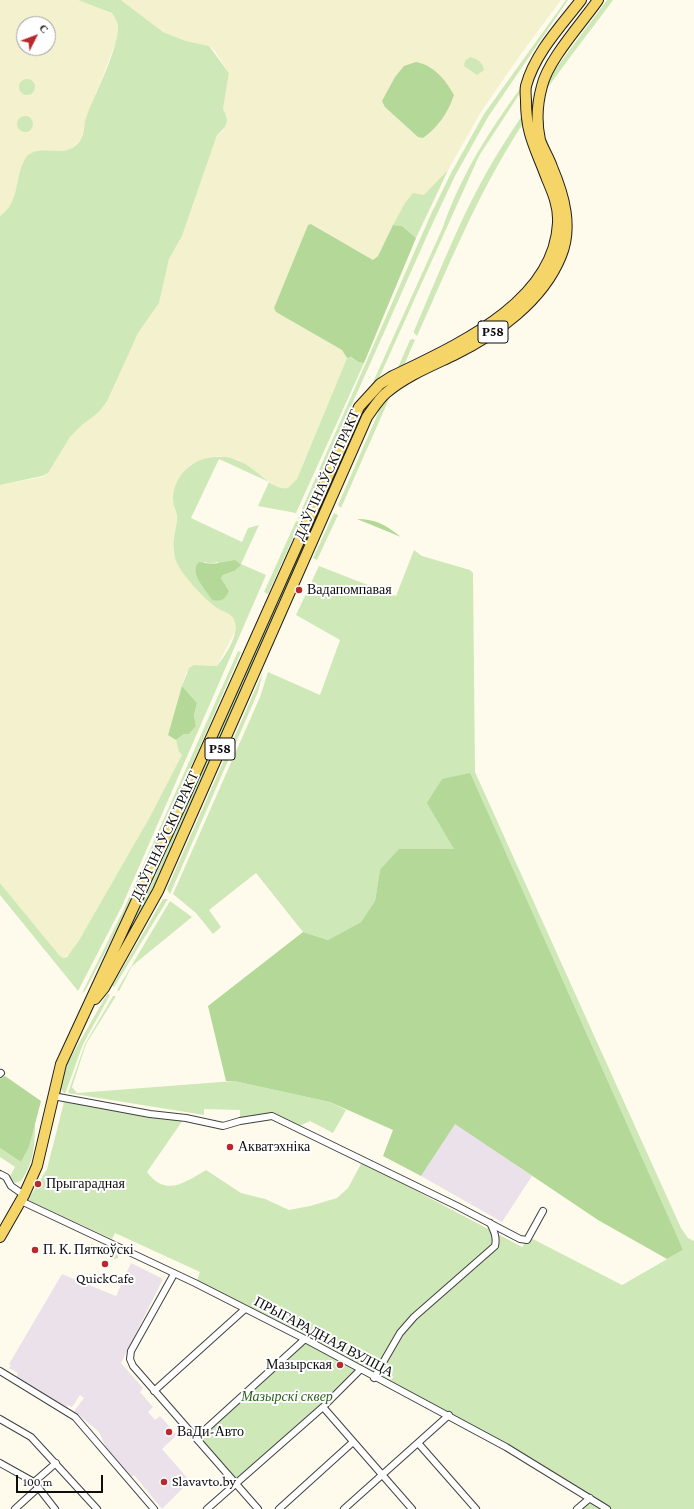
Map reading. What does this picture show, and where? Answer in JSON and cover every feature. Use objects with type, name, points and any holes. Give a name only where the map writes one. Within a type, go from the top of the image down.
[{"type":"main road","name":"ДАЎГІНАЎСКІ ТРАКТ","points":[[0,1237],[23,1198],[37,1166],[62,1064],[185,796],[359,407],[380,384],[391,377],[471,337],[498,319],[540,275],[554,251],[558,222],[556,200],[531,143],[526,115],[526,87],[540,55],[581,0]]},
{"type":"main road","name":"ДАЎГІНАЎСКІ ТРАКТ","points":[[90,1005],[104,988],[158,891],[367,417],[384,394],[400,382],[476,343],[503,326],[537,294],[549,279],[561,255],[564,244],[566,220],[564,200],[541,141],[537,112],[542,84],[555,59],[598,0]]},
{"type":"main road","points":[[339,449],[350,454]]},
{"type":"street","points":[[53,1096],[186,1118],[223,1126],[240,1121],[272,1116],[520,1239],[527,1240],[543,1211]]},
{"type":"street","name":"ПРЫГАРАДНАЯ ВУЛІЦА","points":[[0,1174],[6,1177],[11,1186],[23,1198],[305,1339],[374,1378],[449,1415],[537,1465],[607,1509]]},
{"type":"street","points":[[374,1378],[400,1333],[414,1317],[495,1246],[495,1232],[489,1223]]},
{"type":"street","points":[[174,1274],[131,1351],[130,1360],[133,1366],[154,1391],[258,1509]]},
{"type":"street","points":[[154,1391],[245,1309]]},
{"type":"street","points":[[196,1438],[305,1339]]},
{"type":"street","points":[[207,1509],[323,1406],[360,1370]]},
{"type":"street","points":[[0,1371],[75,1417],[154,1509]]},
{"type":"street","points":[[323,1406],[412,1509]]},
{"type":"street","points":[[344,1509],[449,1415]]},
{"type":"street","points":[[0,1418],[31,1437],[97,1509]]},
{"type":"street","points":[[279,1509],[353,1442]]},
{"type":"street","points":[[418,1442],[476,1509]]},
{"type":"street","points":[[0,1462],[34,1482],[55,1509]]},
{"type":"street","points":[[34,1482],[56,1463]]},
{"type":"street","points":[[15,1509],[38,1488]]},
{"type":"street","points":[[577,1509],[590,1498]]},
{"type":"shaded area","points":[[0,0],[78,0],[112,13],[118,25],[116,42],[85,121],[82,139],[71,149],[26,159],[19,176],[13,202],[8,210],[0,216]]},
{"type":"shaded area","points":[[121,0],[561,0],[518,58],[481,112],[448,170],[428,213],[393,225],[378,256],[373,260],[312,224],[308,225],[274,308],[276,312],[342,350],[347,358],[297,479],[293,484],[288,488],[278,488],[239,460],[219,456],[191,464],[173,500],[177,518],[173,552],[178,565],[213,605],[233,616],[236,622],[235,632],[217,666],[194,665],[186,673],[168,735],[176,740],[179,752],[182,755],[172,779],[78,942],[71,953],[63,958],[0,883],[0,485],[42,477],[48,473],[70,437],[82,425],[99,412],[138,333],[159,303],[169,259],[182,236],[217,135],[223,131],[227,116],[223,109],[229,73],[214,50],[209,46],[186,41],[163,32]]},
{"type":"shaded area","points":[[455,1123],[532,1176],[502,1222],[421,1176]]},
{"type":"shaded area","points":[[131,1263],[163,1279],[121,1363],[143,1388],[140,1392],[153,1407],[148,1412],[155,1420],[160,1416],[177,1435],[162,1449],[190,1481],[162,1509],[134,1475],[131,1477],[106,1448],[99,1432],[74,1411],[84,1398],[80,1395],[72,1407],[68,1405],[67,1407],[16,1378],[18,1373],[9,1368],[11,1365],[9,1364],[62,1274],[116,1296]]},
{"type":"green space","points":[[78,0],[121,0],[163,32],[186,41],[209,46],[229,73],[223,109],[227,120],[223,129],[217,135],[182,236],[169,259],[159,303],[138,333],[107,401],[99,412],[82,425],[70,437],[48,473],[42,476],[0,485],[0,216],[11,204],[22,166],[25,159],[30,154],[35,151],[63,151],[75,146],[80,141],[85,121],[117,38],[118,25],[112,13]]},
{"type":"green space","points":[[566,0],[568,0],[488,117],[455,176],[301,519],[298,518],[431,214],[451,173],[484,114]]},
{"type":"green space","points":[[607,0],[613,0],[531,112],[493,173],[459,242],[417,336],[414,331],[465,215],[488,170],[526,110]]},
{"type":"green space","points":[[470,57],[479,61],[483,67],[484,70],[477,75],[464,66],[465,61]]},
{"type":"green space","points":[[416,62],[428,66],[438,74],[454,95],[449,108],[442,119],[423,138],[418,137],[385,107],[382,101],[395,77],[404,66]]},
{"type":"green space","points":[[24,79],[30,79],[35,84],[33,93],[30,95],[24,95],[19,90],[19,84]]},
{"type":"green space","points":[[523,85],[524,87],[479,156],[347,449],[368,400],[374,380],[443,227],[458,189],[477,153],[499,118]]},
{"type":"green space","points":[[22,116],[28,116],[33,121],[31,130],[28,132],[22,132],[17,127],[17,121]]},
{"type":"green space","points":[[448,170],[416,238],[402,226],[393,225],[405,203],[413,193],[424,195]]},
{"type":"green space","points":[[311,224],[373,260],[378,256],[393,225],[402,226],[416,238],[364,363],[358,362],[351,357],[347,358],[342,350],[276,312],[274,308],[308,225]]},
{"type":"green space","points":[[410,340],[415,340],[341,508],[338,505]]},
{"type":"green space","points":[[350,357],[358,362],[364,363],[296,513],[258,506],[269,482],[219,459],[191,518],[242,542],[248,528],[259,525],[241,564],[266,575],[122,906],[78,991],[0,895],[0,883],[59,955],[63,958],[67,957],[78,942],[151,815],[182,755],[179,752],[176,740],[184,734],[189,734],[196,726],[194,715],[197,703],[182,686],[189,668],[194,665],[217,666],[227,651],[235,633],[236,627],[233,617],[214,606],[203,596],[185,576],[178,565],[174,554],[177,517],[173,500],[175,486],[186,469],[198,461],[220,457],[233,459],[245,464],[272,484],[280,488],[288,488],[297,479],[347,358]],"holes":[[[204,562],[212,564],[217,562],[234,571],[223,575],[221,578],[229,591],[212,600],[203,584]]]},
{"type":"green space","points":[[344,455],[283,600],[278,598],[341,458]]},
{"type":"green space","points":[[334,513],[338,515],[317,560],[313,558]]},
{"type":"green space","points":[[357,519],[370,520],[380,524],[401,537]]},
{"type":"green space","points":[[296,521],[300,522],[268,594],[264,592]]},
{"type":"green space","points":[[414,550],[422,556],[470,570],[473,573],[475,772],[681,1228],[688,1238],[694,1241],[694,1509],[577,1509],[590,1498],[537,1465],[196,1283],[200,1272],[115,1233],[112,1239],[28,1200],[47,1169],[64,1102],[183,1120],[147,1172],[154,1180],[168,1186],[183,1183],[206,1170],[241,1193],[265,1199],[289,1210],[310,1206],[337,1198],[348,1188],[362,1162],[522,1247],[529,1237],[622,1285],[683,1250],[442,779],[437,788],[454,849],[380,870],[375,901],[361,922],[328,940],[303,932],[256,873],[209,910],[221,927],[213,934],[196,913],[173,894],[260,697],[268,672],[320,695],[340,640],[296,615],[319,566],[396,596]]},
{"type":"green space","points":[[235,560],[241,565],[234,571],[223,575],[221,578],[229,591],[228,594],[221,600],[212,600],[199,581],[196,566],[199,562],[212,564]]},
{"type":"green space","points":[[274,605],[278,606],[158,881],[101,983],[152,883]]},
{"type":"green space","points":[[238,651],[241,652],[147,865],[107,950],[85,991],[82,993],[123,911]]},
{"type":"green space","points":[[263,672],[258,692],[170,894],[167,889]]},
{"type":"green space","points":[[182,686],[197,703],[194,715],[196,726],[189,734],[184,734],[176,740],[168,735]]},
{"type":"green space","points":[[470,773],[683,1250],[667,1259],[598,1220],[455,1124],[421,1176],[383,1156],[393,1130],[330,1102],[234,1081],[226,1081],[208,1006],[303,932],[328,940],[361,922],[375,901],[380,870],[399,849],[454,849],[427,803],[442,779]]},
{"type":"green space","points":[[163,899],[168,899],[114,987],[112,985]]},
{"type":"green space","points":[[170,901],[192,917],[132,966],[119,991],[117,990]]},
{"type":"green space","points":[[108,994],[110,995],[83,1044],[65,1094],[60,1088],[67,1064]]},
{"type":"green space","points":[[113,996],[116,996],[86,1044],[72,1087],[77,1093],[234,1081],[330,1102],[346,1110],[333,1133],[310,1121],[295,1128],[272,1116],[240,1121],[240,1110],[204,1109],[204,1115],[68,1093],[85,1044]]},
{"type":"green space","points":[[5,1076],[41,1101],[29,1147],[21,1162],[0,1148],[0,1079]]},
{"type":"green space","points":[[35,1122],[34,1146],[29,1167],[21,1181],[15,1183],[9,1178],[15,1167],[0,1157],[0,1148],[21,1162],[29,1147]]},
{"type":"green space","points":[[91,1244],[118,1255],[118,1258],[115,1259],[91,1248]]},
{"type":"green space","name":"Мазырскі сквер","points":[[305,1339],[360,1370],[236,1484],[196,1438]]},
{"type":"place","name":"Вадапомпавая","points":[[299,590]]},
{"type":"place","name":"Акватэхніка","points":[[230,1147]]},
{"type":"place","name":"Прыгарадная","points":[[38,1184]]},
{"type":"place","name":"П. К. Пяткоўскі","points":[[35,1250]]},
{"type":"place","name":"QuickCafe","points":[[105,1264]]},
{"type":"place","name":"Мазырская","points":[[340,1365]]},
{"type":"place","name":"ВаДи-Авто","points":[[169,1432]]},
{"type":"place","name":"Slavavto.by","points":[[164,1482]]}]
